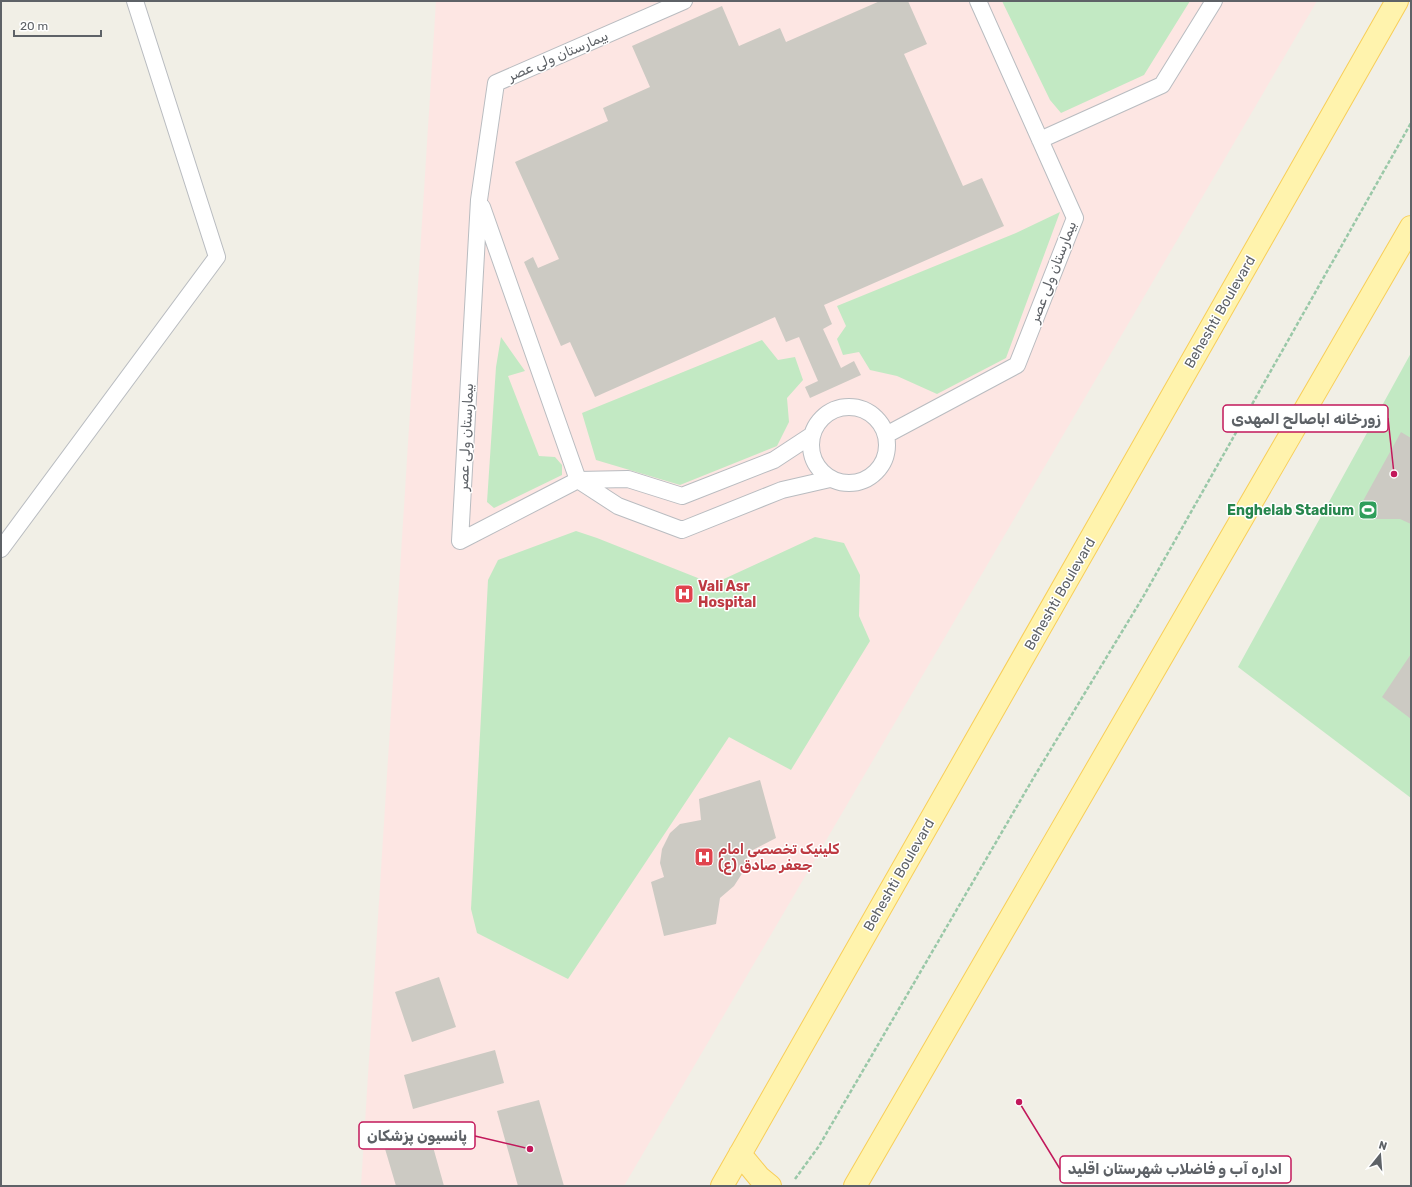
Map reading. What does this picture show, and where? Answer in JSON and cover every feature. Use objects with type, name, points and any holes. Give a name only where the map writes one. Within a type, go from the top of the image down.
[{"type":"main road","name":"Beheshti Boulevard","points":[[722,1186],[1398,1]]},
{"type":"main road","points":[[855,1186],[1411,227]]},
{"type":"main road","points":[[740,1154],[759,1177],[770,1186]]},
{"type":"lane","points":[[1,550],[217,257],[135,1]]},
{"type":"lane","name":"بیمارستان ولی عصر","points":[[479,200],[578,480],[460,541],[479,200],[496,83],[684,1]]},
{"type":"lane","name":"بیمارستان ولی عصر","points":[[886,435],[1017,365],[1075,218],[978,1]]},
{"type":"lane","points":[[1040,140],[1162,85],[1214,1]]},
{"type":"lane","points":[[849,406],[862,409],[873,414],[882,424],[886,435],[888,448],[878,471],[867,479],[855,483],[842,483],[830,479],[820,470],[813,459],[810,447],[812,435],[817,423],[826,414],[837,408],[849,406]]},
{"type":"lane","points":[[578,480],[628,479],[682,496],[774,460],[812,435]]},
{"type":"lane","points":[[578,480],[618,506],[682,530],[782,490],[830,479]]},
{"type":"path","points":[[794,1180],[819,1146],[1034,777],[1143,597],[1411,123]]},
{"type":"shaded area","name":"Vali Asr Hospital","points":[[436,1],[1317,1],[624,1186],[361,1186]]},
{"type":"green space","points":[[1002,1],[1190,1],[1144,75],[1061,113],[1050,100]]},
{"type":"green space","points":[[1060,212],[1006,358],[937,394],[897,376],[870,370],[859,352],[843,355],[837,339],[846,326],[837,306],[1016,233]]},
{"type":"green space","points":[[501,337],[525,371],[508,376],[539,456],[555,457],[562,465],[562,475],[494,508],[487,502],[496,367]]},
{"type":"green space","points":[[762,340],[778,360],[795,357],[803,380],[787,398],[789,422],[777,446],[680,485],[596,460],[582,413]]},
{"type":"green space","name":"Enghelab Stadium","points":[[1411,353],[1411,798],[1238,667]]},
{"type":"green space","points":[[576,531],[713,584],[815,537],[844,543],[860,575],[859,616],[870,641],[791,770],[729,737],[568,979],[477,933],[471,909],[488,580],[498,560]]},
{"type":"building","points":[[880,1],[908,1],[927,44],[904,54],[963,186],[982,178],[1004,226],[824,305],[832,324],[823,329],[841,368],[854,361],[861,375],[810,398],[805,387],[818,381],[799,337],[786,342],[775,317],[595,397],[570,342],[561,346],[524,262],[533,257],[538,268],[559,259],[515,162],[608,121],[603,108],[650,87],[632,46],[722,6],[739,46],[780,28],[786,42]]},
{"type":"building","points":[[1401,432],[1411,438],[1411,524],[1400,519],[1374,519],[1358,510]]},
{"type":"building","points":[[1411,654],[1411,719],[1382,697]]},
{"type":"building","name":"کلینیک تخصصی امام جعفر صادق (ع)","points":[[760,780],[776,838],[749,852],[743,872],[734,886],[720,898],[716,924],[664,936],[651,882],[664,877],[660,863],[662,849],[670,833],[680,824],[701,820],[699,799]]},
{"type":"building","points":[[439,977],[456,1027],[412,1042],[395,992]]},
{"type":"building","points":[[495,1050],[504,1083],[413,1109],[404,1075]]},
{"type":"building","points":[[539,1100],[564,1186],[518,1186],[497,1111]]},
{"type":"building","points":[[428,1129],[444,1186],[396,1186],[383,1142]]},
{"type":"place","name":"زورخانه اباصالح المهدی","points":[[1394,474]]},
{"type":"place","name":"Enghelab Stadium","points":[[1368,510]]},
{"type":"place","name":"Vali Asr Hospital","points":[[684,594]]},
{"type":"place","name":"کلینیک تخصصی امام جعفر صادق (ع)","points":[[704,857]]},
{"type":"place","name":"اداره آب و فاضلاب شهرستان اقلید","points":[[1019,1102]]},
{"type":"place","name":"پانسیون پزشکان","points":[[530,1149]]}]
